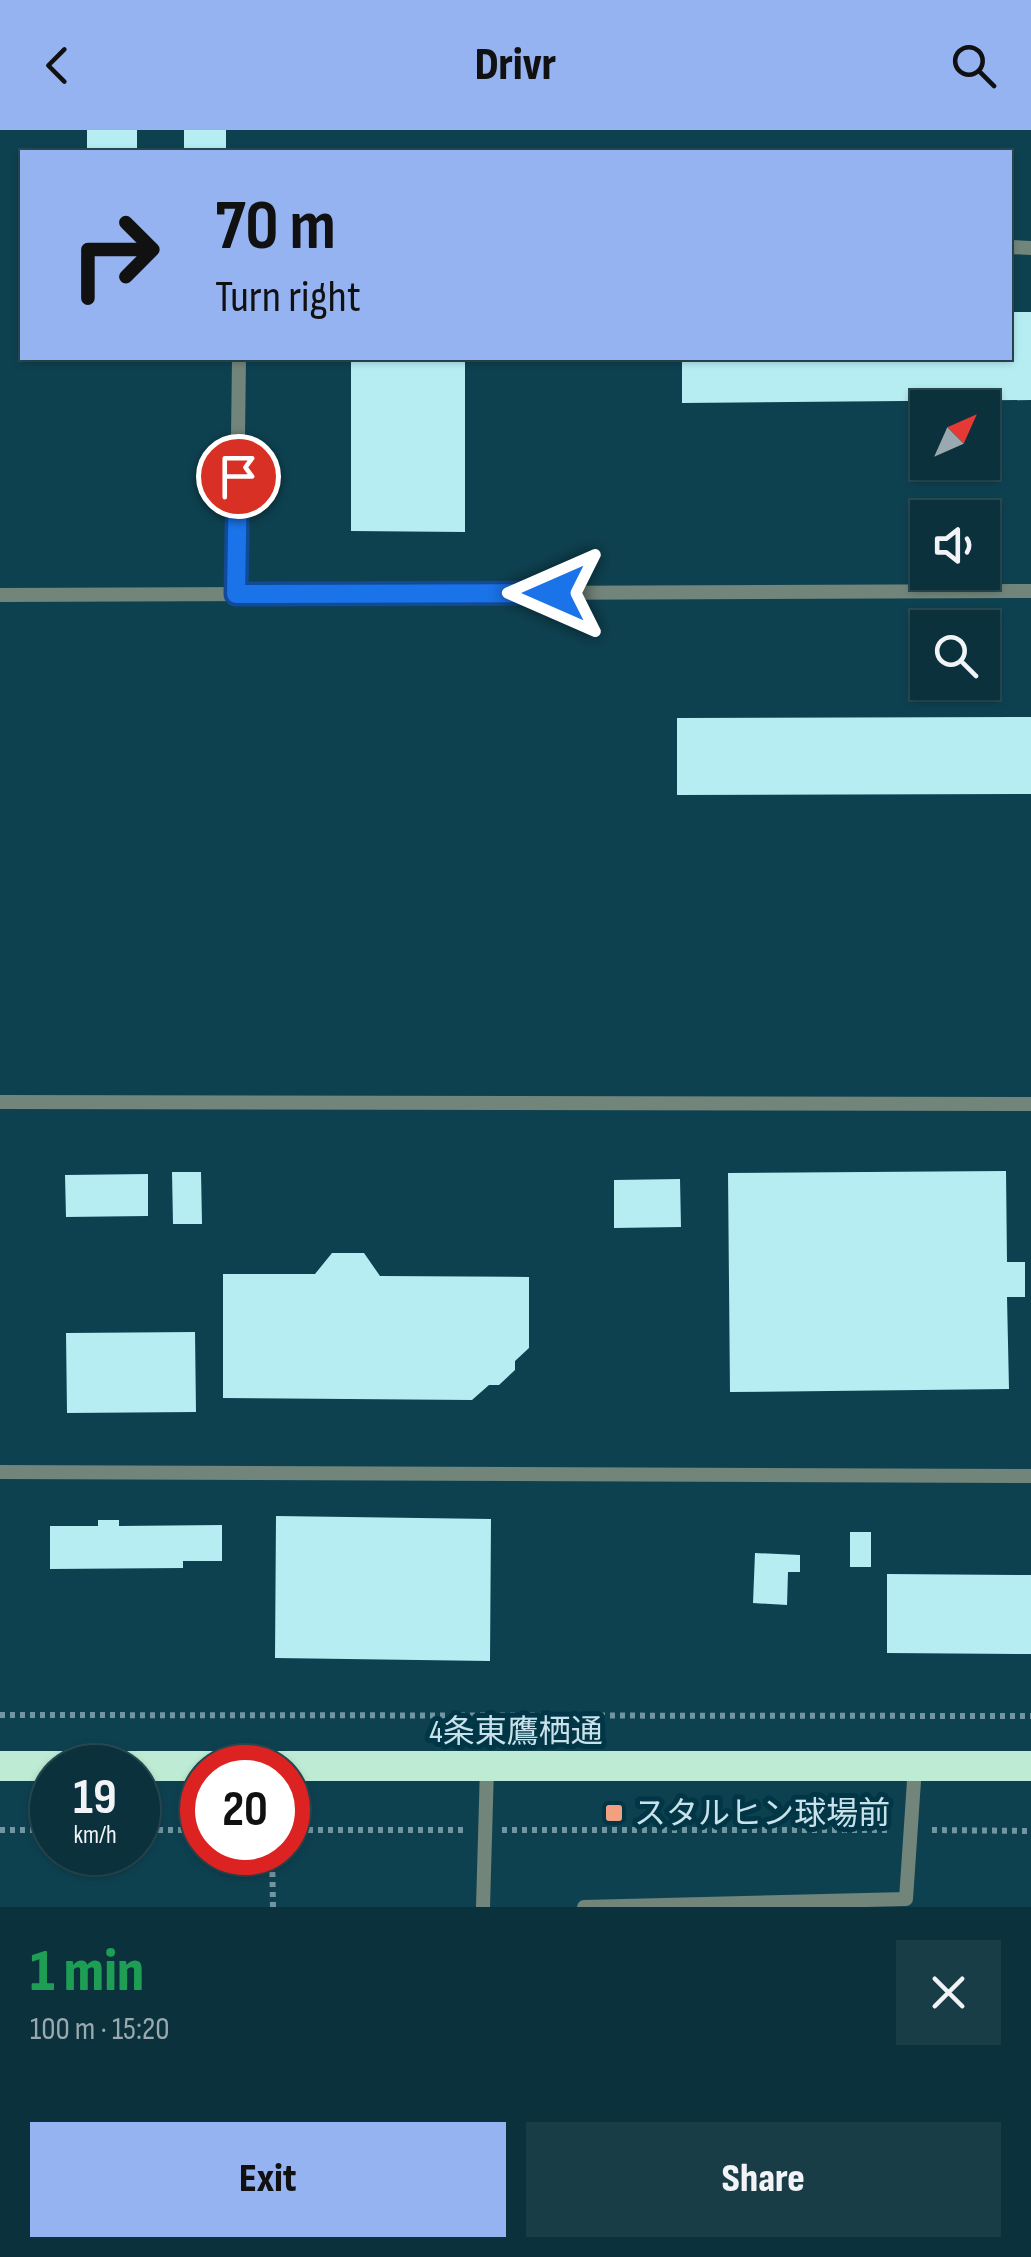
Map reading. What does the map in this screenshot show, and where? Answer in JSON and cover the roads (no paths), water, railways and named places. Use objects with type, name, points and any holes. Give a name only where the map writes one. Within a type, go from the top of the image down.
[{"type":"highway","name":"4条東鷹栖通","points":[[0,1766],[1031,1766]]},
{"type":"lane","points":[[236,594],[239,360]]},
{"type":"lane","points":[[0,595],[1031,591]]},
{"type":"lane","points":[[0,1102],[1031,1104]]},
{"type":"lane","points":[[0,1472],[1031,1476]]},
{"type":"lane","points":[[484,1907],[486,1766]]},
{"type":"lane","points":[[584,1907],[906,1899],[915,1766]]},
{"type":"place","name":"スタルヒン球場前","points":[[614,1813]]}]
